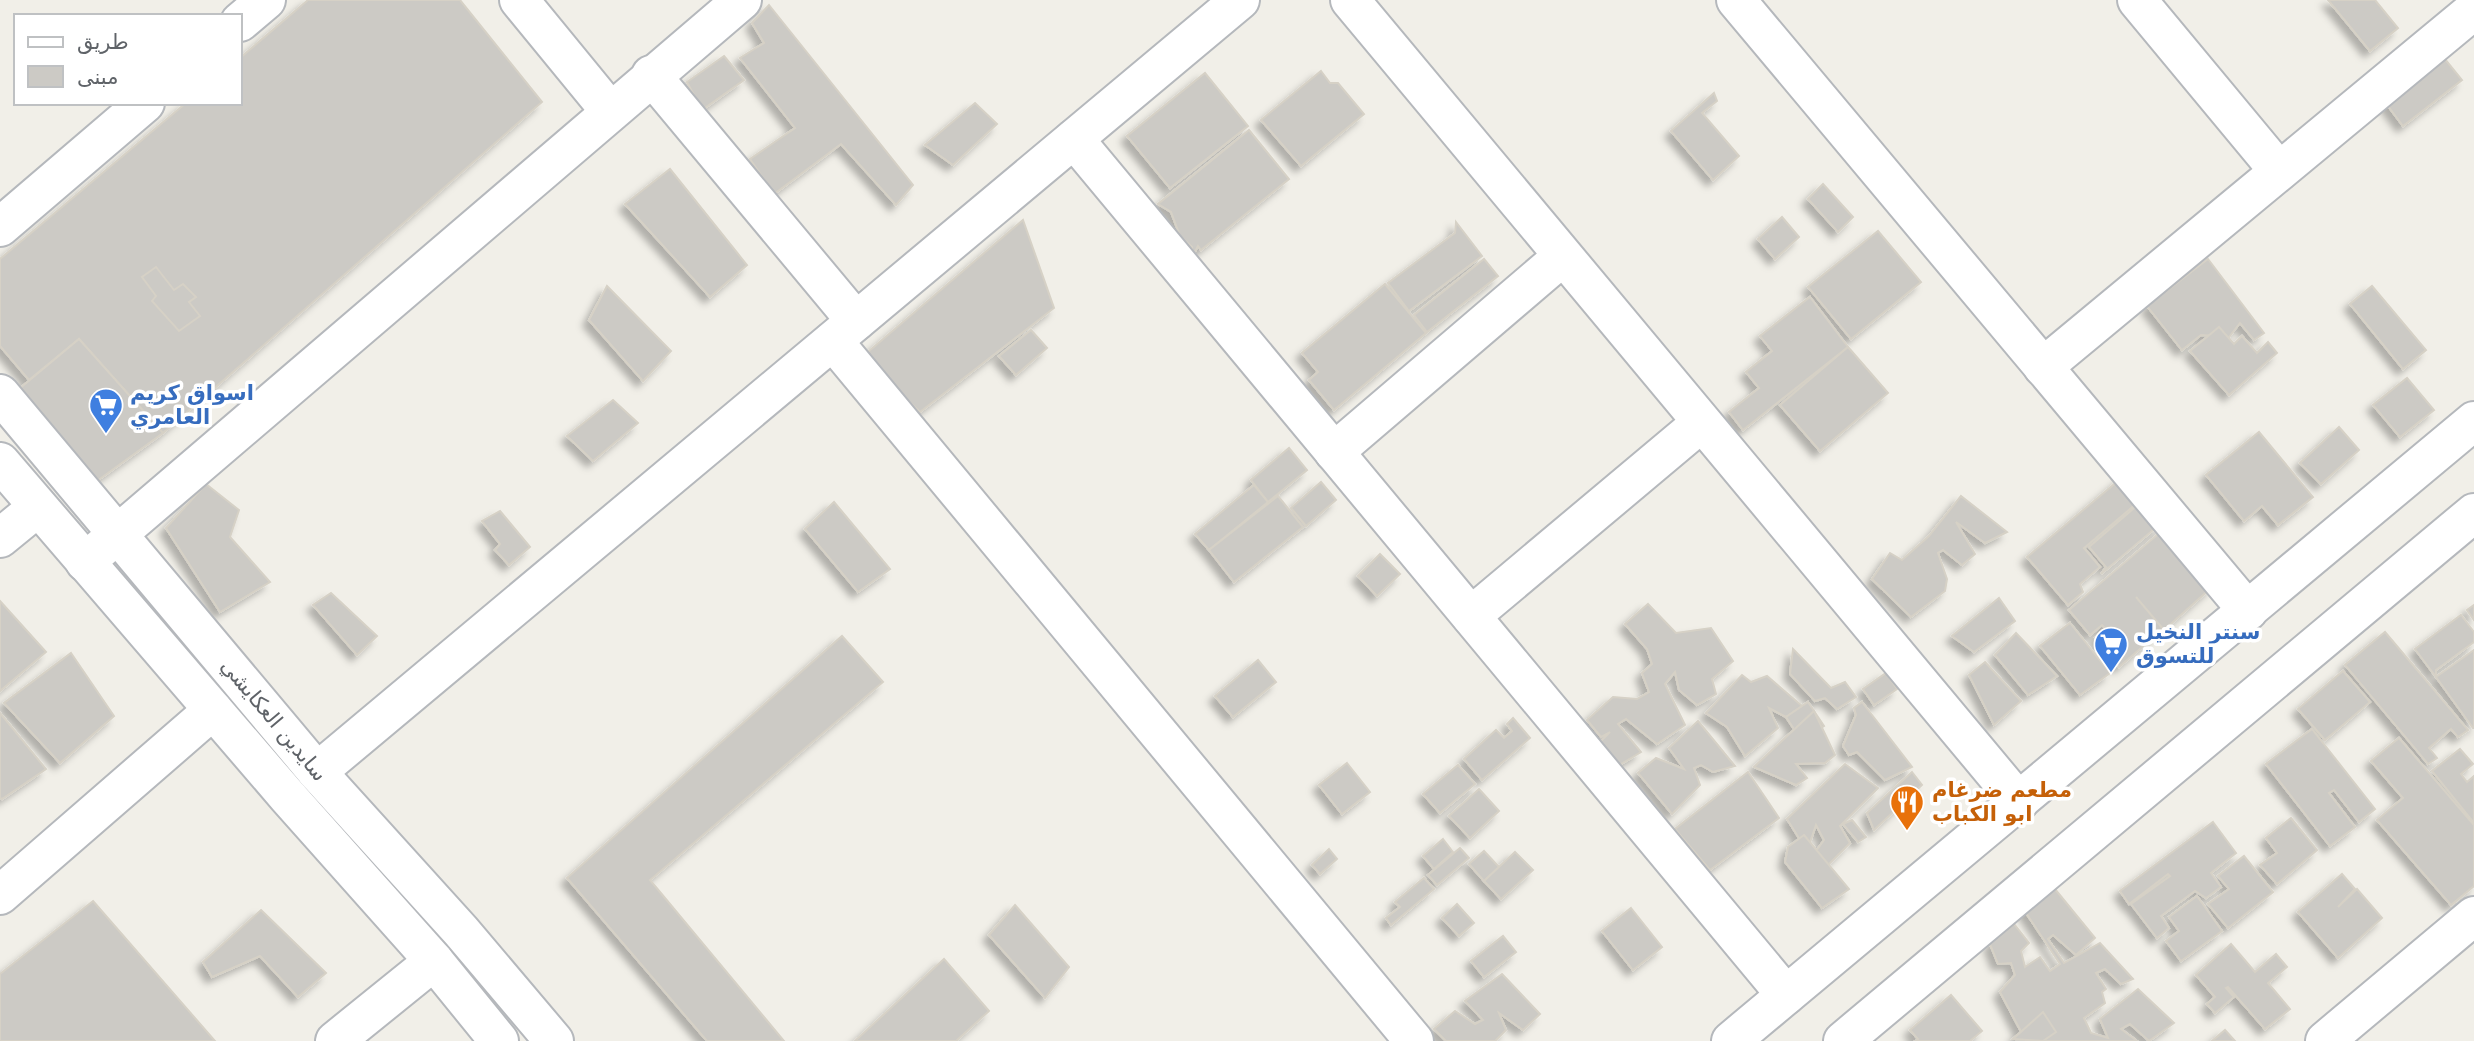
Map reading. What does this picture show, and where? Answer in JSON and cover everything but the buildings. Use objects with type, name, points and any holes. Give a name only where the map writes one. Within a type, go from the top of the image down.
[{"type":"street","points":[[242,20],[266,0]]},
{"type":"street","points":[[519,0],[610,111]]},
{"type":"street","points":[[317,772],[1240,0]]},
{"type":"street","points":[[1350,0],[2019,802]]},
{"type":"street","points":[[2137,0],[2279,171]]},
{"type":"street","points":[[85,562],[610,111],[726,5]]},
{"type":"street","points":[[1752,6],[2043,367],[2248,611]]},
{"type":"street","points":[[2043,367],[2474,10]]},
{"type":"street","points":[[651,75],[845,331],[1414,1041]]},
{"type":"street","points":[[0,227],[143,105]]},
{"type":"street","points":[[1074,139],[1786,995]]},
{"type":"street","points":[[1334,452],[1562,257]]},
{"type":"street","name":"سايدين العكايشي","points":[[0,394],[317,772],[461,931],[554,1041]]},
{"type":"street","points":[[1731,1041],[2474,421]]},
{"type":"street","points":[[1471,616],[1701,423]]},
{"type":"street","name":"سايدين العكايشي","points":[[0,462],[434,961],[499,1041]]},
{"type":"street","points":[[0,538],[38,507]]},
{"type":"street","points":[[1843,1041],[2474,513]]},
{"type":"street","points":[[0,895],[213,710]]},
{"type":"street","points":[[2325,1041],[2474,916]]},
{"type":"street","points":[[335,1041],[434,961]]},
{"type":"place","name":"اسواق كريم العامري","points":[[106,435]]},
{"type":"place","name":"سنتر النخيل للتسوق","points":[[2111,674]]},
{"type":"place","name":"مطعم ضرغام ابو الكباب","points":[[1907,832]]}]
